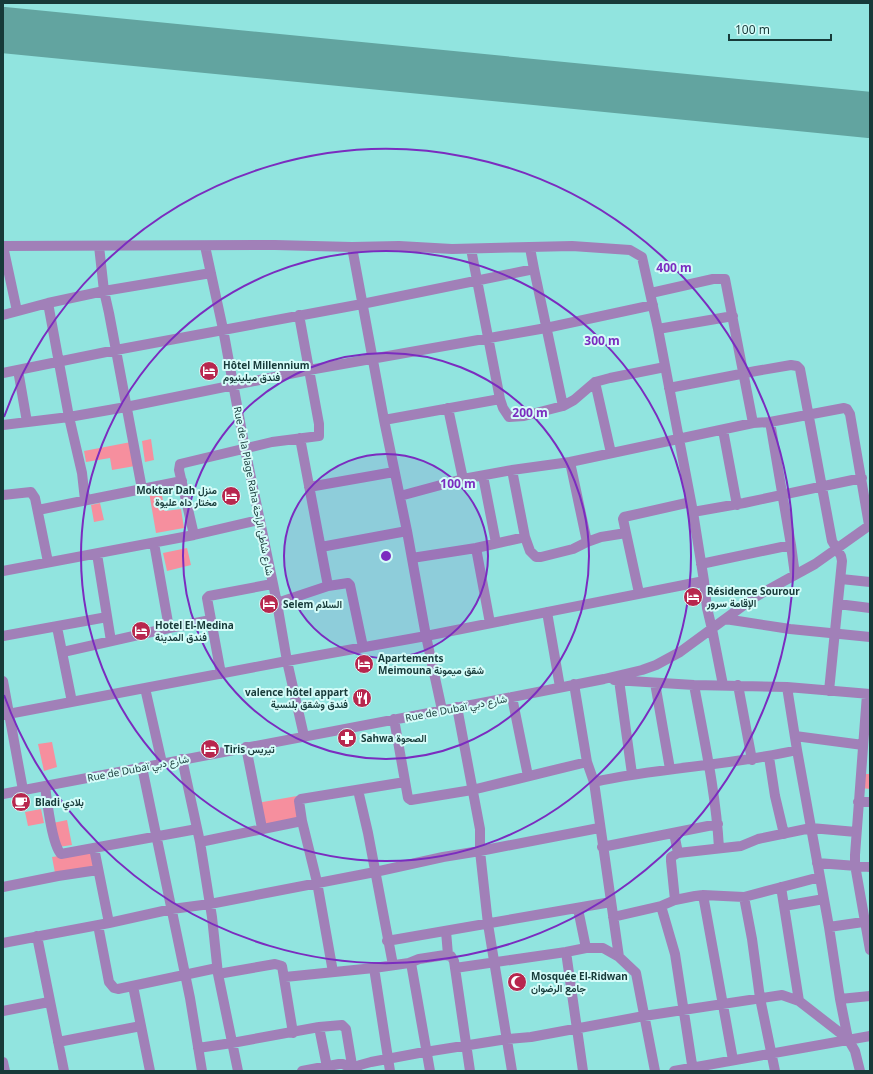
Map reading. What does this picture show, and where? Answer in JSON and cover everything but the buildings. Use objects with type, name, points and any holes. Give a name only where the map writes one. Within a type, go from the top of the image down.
[{"type":"street","points":[[17,311],[3,246],[275,245],[352,247],[399,246],[452,249],[572,246],[630,250],[642,257],[651,293],[692,507],[707,608],[723,685]]},
{"type":"street","points":[[99,246],[104,291],[142,489]]},
{"type":"street","name":"Rue de la Plage Raha شارع شاطئ الراحة","points":[[205,246],[223,329],[287,661],[304,736]]},
{"type":"street","points":[[352,247],[394,472],[442,710]]},
{"type":"street","points":[[530,248],[563,406]]},
{"type":"street","points":[[471,249],[500,398],[503,408],[509,417],[524,416],[563,406],[574,400],[595,382],[665,367]]},
{"type":"street","points":[[3,373],[223,329],[362,304],[534,269]]},
{"type":"street","points":[[3,315],[48,302],[211,273]]},
{"type":"street","points":[[651,293],[713,279],[725,279],[753,423]]},
{"type":"street","points":[[48,302],[69,417],[82,473],[85,500]]},
{"type":"street","points":[[3,425],[69,417],[126,407],[309,370],[546,328],[653,305]]},
{"type":"street","points":[[194,535],[179,470],[180,464],[272,442],[319,436],[299,315]]},
{"type":"street","points":[[658,329],[732,316]]},
{"type":"street","points":[[669,388],[791,365],[797,366],[800,369],[832,541],[841,556],[842,561],[829,691]]},
{"type":"street","points":[[18,370],[27,422]]},
{"type":"street","points":[[595,382],[611,453]]},
{"type":"street","points":[[384,420],[500,398]]},
{"type":"street","points":[[448,408],[463,480]]},
{"type":"street","points":[[400,496],[463,480],[512,470],[570,462],[753,423],[808,416],[844,408],[850,414],[869,525]]},
{"type":"street","points":[[770,422],[795,575]]},
{"type":"street","points":[[723,430],[737,505]]},
{"type":"street","points":[[300,438],[328,586]]},
{"type":"street","points":[[570,462],[587,542]]},
{"type":"street","points":[[512,470],[526,537],[530,551],[536,557],[573,549],[601,537],[626,533]]},
{"type":"street","points":[[309,486],[394,472]]},
{"type":"street","points":[[483,476],[496,543]]},
{"type":"street","points":[[639,593],[623,519],[624,517],[692,507],[737,505],[862,478]]},
{"type":"street","points":[[38,510],[182,481]]},
{"type":"street","points":[[3,495],[31,492],[36,498],[48,562]]},
{"type":"street","points":[[3,571],[154,543],[259,520]]},
{"type":"street","name":"Rue de Dubaï شارع دبي","points":[[3,794],[604,679],[656,665],[680,652],[761,593],[815,564],[837,550],[869,525]]},
{"type":"street","points":[[321,547],[407,531]]},
{"type":"street","points":[[412,558],[476,548],[526,537]]},
{"type":"street","points":[[154,543],[169,628]]},
{"type":"street","points":[[701,564],[791,545]]},
{"type":"street","points":[[476,548],[490,623]]},
{"type":"street","points":[[97,554],[112,640]]},
{"type":"street","points":[[841,579],[870,582]]},
{"type":"street","points":[[6,714],[426,636],[704,581]]},
{"type":"street","points":[[277,603],[328,586],[346,582],[350,585],[363,648]]},
{"type":"street","points":[[221,674],[207,598],[209,596],[272,584]]},
{"type":"street","points":[[838,604],[870,608]]},
{"type":"street","points":[[547,612],[560,687]]},
{"type":"street","points":[[3,636],[108,617]]},
{"type":"street","points":[[725,619],[790,629],[870,637]]},
{"type":"street","points":[[63,652],[112,640],[211,620]]},
{"type":"street","points":[[57,627],[72,702]]},
{"type":"street","points":[[604,679],[694,685],[738,685],[869,694],[863,745],[866,768],[858,802],[855,865],[868,921],[870,950]]},
{"type":"street","points":[[619,680],[632,774]]},
{"type":"street","points":[[3,681],[6,714],[24,790]]},
{"type":"street","points":[[655,683],[670,769]]},
{"type":"street","points":[[574,684],[587,762],[594,782],[599,828],[619,957]]},
{"type":"street","points":[[694,685],[709,764],[720,848]]},
{"type":"street","points":[[738,685],[752,760]]},
{"type":"street","points":[[145,688],[162,763]]},
{"type":"street","points":[[787,688],[829,927],[840,999],[848,1039],[855,1051],[860,1071]]},
{"type":"street","points":[[512,697],[528,776]]},
{"type":"street","points":[[457,707],[480,829],[480,851],[488,924],[512,1071]]},
{"type":"street","points":[[394,719],[408,798],[412,800],[472,790],[587,762]]},
{"type":"street","points":[[795,736],[863,745]]},
{"type":"street","points":[[246,747],[262,828]]},
{"type":"street","points":[[594,782],[632,774],[752,760],[797,750]]},
{"type":"street","points":[[769,757],[775,796],[784,834]]},
{"type":"street","points":[[182,759],[200,842],[210,904],[218,971],[238,1071]]},
{"type":"street","points":[[142,767],[190,998],[202,1071]]},
{"type":"street","points":[[333,972],[317,882],[299,803],[301,799],[405,782]]},
{"type":"street","points":[[45,786],[57,850],[61,854],[197,829]]},
{"type":"street","points":[[358,790],[368,833],[393,966]]},
{"type":"street","points":[[858,802],[870,802]]},
{"type":"street","points":[[200,842],[262,828],[302,821]]},
{"type":"street","points":[[602,847],[718,824]]},
{"type":"street","points":[[3,943],[109,923],[172,909],[210,904],[317,882],[375,872],[443,857],[599,828]]},
{"type":"street","points":[[675,900],[671,857],[678,853],[741,846],[758,839],[811,828],[856,832]]},
{"type":"street","points":[[674,833],[678,853]]},
{"type":"street","points":[[94,848],[109,923]]},
{"type":"street","points":[[817,863],[870,867]]},
{"type":"street","points":[[3,887],[98,870]]},
{"type":"street","points":[[613,917],[661,906],[675,900],[703,895],[744,897],[820,877]]},
{"type":"street","points":[[781,887],[799,1001]]},
{"type":"street","points":[[703,895],[733,1060]]},
{"type":"street","points":[[744,897],[752,939],[760,998],[775,1071]]},
{"type":"street","points":[[784,906],[824,899]]},
{"type":"street","points":[[388,941],[578,909],[611,902]]},
{"type":"street","points":[[661,906],[675,954],[693,1069]]},
{"type":"street","points":[[578,909],[586,948]]},
{"type":"street","points":[[829,927],[868,921]]},
{"type":"street","points":[[98,925],[109,982],[114,988],[118,989],[218,971],[275,964],[282,966],[293,1033]]},
{"type":"street","points":[[446,931],[448,955]]},
{"type":"street","points":[[37,936],[64,1071]]},
{"type":"street","points":[[455,968],[586,948],[602,948],[619,957],[636,973],[655,1071]]},
{"type":"street","points":[[566,952],[583,1071]]},
{"type":"street","points":[[285,977],[393,966],[419,959],[448,955],[453,958],[455,968],[470,1071]]},
{"type":"street","points":[[411,962],[430,1071]]},
{"type":"street","points":[[374,968],[390,1071]]},
{"type":"street","points":[[133,986],[150,1071]]},
{"type":"street","points":[[352,1070],[360,1065],[427,1052],[507,1039],[531,1037],[644,1016],[782,996],[799,1001],[848,1039]]},
{"type":"street","points":[[840,999],[870,996]]},
{"type":"street","points":[[3,1011],[49,1002]]},
{"type":"street","points":[[198,1048],[293,1033],[319,1027],[342,1025],[346,1028],[352,1070]]},
{"type":"street","points":[[58,1042],[141,1026]]},
{"type":"street","points":[[319,1027],[327,1067]]},
{"type":"street","points":[[674,1071],[693,1069],[733,1060],[870,1036]]},
{"type":"street","points":[[3,1062],[5,1071]]},
{"type":"street","points":[[302,1071],[343,1064],[352,1070]]},
{"type":"shaded area","points":[[151,439],[154,460],[145,462],[142,441]]},
{"type":"shaded area","points":[[131,442],[135,466],[112,470],[110,458],[86,462],[84,451]]},
{"type":"shaded area","points":[[161,490],[165,511],[181,509],[184,528],[156,533],[149,492]]},
{"type":"shaded area","points":[[100,503],[104,520],[94,522],[91,505]]},
{"type":"shaded area","points":[[187,548],[191,565],[167,571],[163,553]]},
{"type":"shaded area","points":[[52,742],[57,767],[44,771],[38,744]]},
{"type":"shaded area","points":[[862,774],[870,774],[870,789],[861,788]]},
{"type":"shaded area","points":[[297,796],[302,819],[264,828],[257,803]]},
{"type":"shaded area","points":[[41,809],[44,823],[28,826],[25,812]]},
{"type":"shaded area","points":[[67,820],[72,845],[58,847],[53,823]]},
{"type":"shaded area","points":[[93,851],[96,867],[55,873],[52,857]]},
{"type":"runway","points":[[3,30],[870,115]]},
{"type":"place","name":"Hôtel Millennium فندق ميلينيوم","points":[[209,371]]},
{"type":"place","name":"Moktar Dah منزل مختار داه عليوة","points":[[231,496]]},
{"type":"place","name":"Résidence Sourour الإقامة سرور","points":[[693,597]]},
{"type":"place","name":"Selem السلام","points":[[269,604]]},
{"type":"place","name":"Hotel El-Medina فندق المدينة","points":[[141,631]]},
{"type":"place","name":"Apartements Meimouna شقق ميمونة","points":[[364,664]]},
{"type":"place","name":"valence hôtel appart فندق وشقق بلنسية","points":[[362,698]]},
{"type":"place","name":"Sahwa الصحوة","points":[[347,738]]},
{"type":"place","name":"Tiris تيريس","points":[[210,749]]},
{"type":"place","name":"Bladi بلادي","points":[[21,802]]},
{"type":"place","name":"Mosquée El-Ridwan جامع الرضوان","points":[[517,982]]}]
